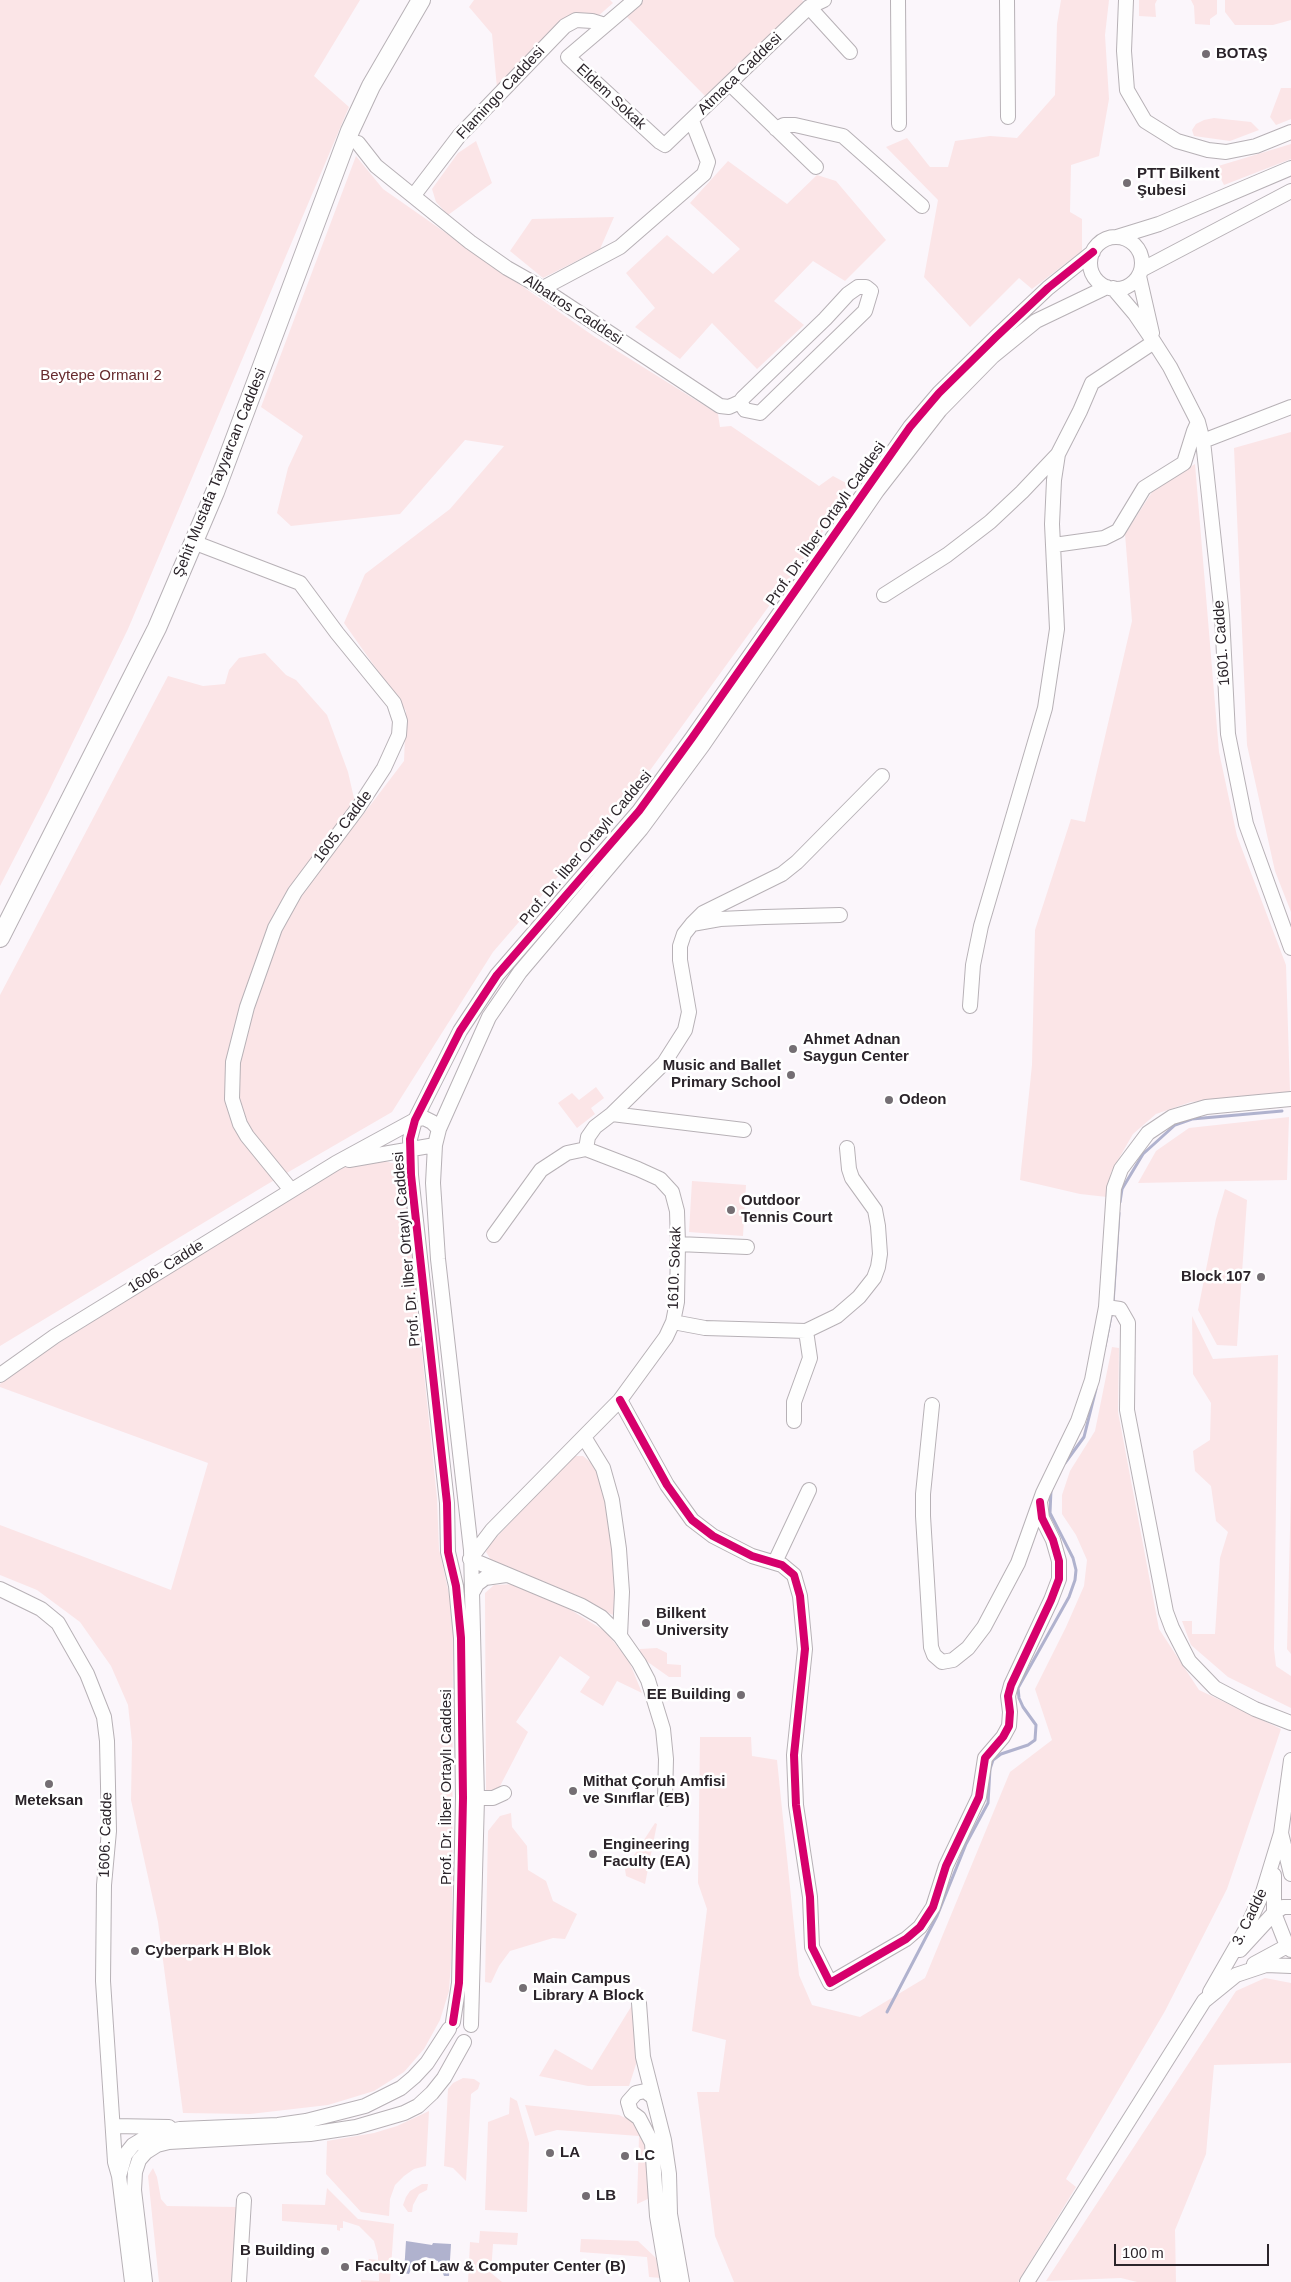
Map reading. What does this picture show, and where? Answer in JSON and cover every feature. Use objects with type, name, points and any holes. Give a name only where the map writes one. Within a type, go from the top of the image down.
[{"type":"main road","name":"Şehit Mustafa Tayyarcan Caddesi","points":[[0,938],[157,628],[215,492],[350,131],[371,86],[421,0]]},
{"type":"street","name":"Atmaca Caddesi","points":[[543,288],[620,247],[704,174],[708,162],[692,120],[809,7],[823,0]]},
{"type":"street","points":[[898,0],[899,124]]},
{"type":"street","points":[[1006,0],[1008,117]]},
{"type":"street","points":[[1126,0],[1124,50],[1127,90],[1145,121],[1183,144],[1226,152],[1256,146],[1291,132]]},
{"type":"street","points":[[605,25],[629,2]]},
{"type":"street","points":[[809,7],[850,52]]},
{"type":"street","name":"Flamingo Caddesi","points":[[414,195],[459,136],[565,26],[576,20],[592,21],[605,25]]},
{"type":"street","name":"Eldem Sokak","points":[[605,25],[568,57],[665,145],[692,120]]},
{"type":"street","points":[[730,84],[816,167]]},
{"type":"street","points":[[776,129],[784,125],[795,126],[843,136],[922,206]]},
{"type":"street","name":"Albatros Caddesi","points":[[358,144],[376,166],[470,242],[507,268],[543,288],[720,406],[729,407],[740,402]]},
{"type":"street","name":"Prof. Dr. İlber Ortaylı Caddesi","points":[[146,2282],[134,2190],[135,2172],[139,2160],[146,2152],[157,2145],[169,2142],[292,2137],[356,2127],[404,2114],[418,2106],[432,2093],[444,2078],[464,2042],[472,2035],[468,1890],[462,1798],[461,1638],[456,1586],[449,1556],[447,1503],[411,1175],[411,1130],[460,1031],[497,975],[639,811],[698,730],[910,427],[939,393],[1048,288],[1092,252],[1102,240],[1159,224],[1230,194],[1290,172]]},
{"type":"street","name":"Prof. Dr. İlber Ortaylı Caddesi","points":[[132,2282],[119,2176],[126,2155],[133,2145],[159,2133],[180,2129],[278,2125],[306,2121],[365,2106],[401,2088],[414,2077],[433,2055],[451,2026],[459,1983],[477,1798],[472,1593],[473,1547],[438,1259],[433,1183],[435,1145],[438,1129],[489,1017],[520,972],[641,829],[703,746],[877,490],[940,410],[993,356],[1036,321],[1110,288],[1128,286],[1140,273],[1242,215],[1291,191]]},
{"type":"street","points":[[1230,194],[1242,215]]},
{"type":"street","points":[[1117,236],[1125,238],[1138,247],[1142,262],[1140,273]]},
{"type":"street","points":[[1092,252],[1092,273],[1096,279],[1110,288]]},
{"type":"street","name":"1601. Cadde","points":[[1140,273],[1154,342]]},
{"type":"street","points":[[858,287],[866,287],[870,291],[865,311],[760,413],[745,410],[740,402],[848,294],[858,287]]},
{"type":"street","name":"1601. Cadde","points":[[1110,288],[1136,314],[1170,367],[1198,422],[1204,441],[1222,615],[1228,734],[1246,824],[1291,948]]},
{"type":"street","points":[[884,595],[946,555],[990,522],[1058,454],[1080,412],[1092,383],[1154,342]]},
{"type":"street","points":[[1204,441],[1291,407]]},
{"type":"street","points":[[1054,545],[1104,538],[1118,531],[1144,488],[1184,462],[1198,422]]},
{"type":"street","points":[[970,1006],[973,965],[981,926],[1045,708],[1058,629],[1054,545],[1054,480],[1058,454]]},
{"type":"street","name":"1605. Cadde","points":[[193,542],[300,583],[337,633],[394,703],[400,721],[400,735],[384,768],[358,808],[295,892],[275,928],[246,1007],[233,1062],[232,1098],[240,1124],[247,1136],[292,1190]]},
{"type":"street","points":[[494,1235],[541,1170],[567,1153],[586,1149],[588,1136],[595,1127],[612,1114],[664,1063],[684,1030],[689,1012],[680,960],[680,946],[684,934],[692,924],[703,913],[782,874],[798,862],[882,776]]},
{"type":"street","points":[[692,924],[720,919],[764,916],[840,915]]},
{"type":"street","points":[[932,1405],[923,1494],[923,1516],[931,1647],[934,1655],[942,1662],[953,1660],[968,1648],[984,1627],[1018,1563],[1040,1502],[1078,1421],[1092,1380],[1112,1308],[1114,1188],[1120,1169],[1148,1133],[1172,1117],[1206,1107],[1291,1099]]},
{"type":"street","points":[[612,1114],[744,1130]]},
{"type":"street","points":[[415,1120],[424,1118],[432,1122],[438,1129]]},
{"type":"street","name":"1606. Cadde","points":[[0,1375],[55,1336],[292,1190],[336,1163],[415,1120]]},
{"type":"street","name":"Prof. Dr. İlber Ortaylı Caddesi","points":[[411,1148],[425,1148],[435,1145]]},
{"type":"street","name":"1606. Cadde","points":[[336,1163],[411,1148]]},
{"type":"street","points":[[672,1322],[706,1328],[806,1331],[837,1316],[870,1284],[878,1267],[880,1254],[877,1218],[875,1210],[852,1178],[849,1169],[848,1148]]},
{"type":"street","name":"1610. Sokak","points":[[473,1547],[620,1400],[666,1337],[672,1322],[677,1302],[678,1244],[677,1211],[672,1192],[660,1179],[638,1168],[586,1149]]},
{"type":"street","points":[[678,1244],[747,1247]]},
{"type":"street","points":[[1112,1308],[1128,1323],[1127,1410],[1166,1612],[1172,1628],[1189,1661],[1215,1688],[1255,1709],[1291,1723]]},
{"type":"street","points":[[794,1421],[794,1402],[810,1358],[806,1331]]},
{"type":"street","points":[[620,1400],[667,1485],[692,1520],[713,1536],[737,1549],[782,1565],[794,1575],[800,1596],[805,1649],[794,1755],[795,1799],[810,1897],[812,1947],[830,1983],[906,1939],[920,1927],[933,1907],[946,1866],[979,1797],[985,1758],[1003,1737],[1009,1726],[1008,1696],[1010,1685],[1051,1600],[1059,1579],[1059,1561],[1053,1540],[1042,1518],[1040,1502]]},
{"type":"street","points":[[584,1437],[603,1468],[612,1500],[619,1549],[622,1592],[620,1636]]},
{"type":"street","points":[[775,1562],[809,1490]]},
{"type":"street","points":[[473,1547],[464,1564],[456,1564],[449,1556],[452,1545],[459,1542],[467,1544],[473,1547],[479,1551],[485,1565]]},
{"type":"street","points":[[473,1547],[485,1565],[582,1606],[601,1617],[620,1636],[639,1663],[648,1680],[663,1729],[666,1759],[665,1800]]},
{"type":"street","points":[[472,1593],[477,1584],[486,1578],[509,1575]]},
{"type":"street","name":"1606. Cadde","points":[[0,1589],[41,1609],[58,1623],[87,1674],[104,1717],[107,1741],[109,1831],[104,1885],[103,1966],[115,2157],[119,2176]]},
{"type":"street","points":[[1291,1760],[1281,1833],[1291,1874]]},
{"type":"street","points":[[462,1798],[493,1798],[504,1793]]},
{"type":"street","name":"3. Cadde","points":[[1027,2282],[1223,1969],[1260,1900],[1281,1833]]},
{"type":"street","name":"3. Cadde","points":[[1236,1975],[1263,1958],[1290,1947],[1274,1913],[1273,1863]]},
{"type":"street","name":"3. Cadde","points":[[1223,1969],[1274,1913],[1283,1907],[1291,1907]]},
{"type":"street","points":[[1204,2001],[1236,1975],[1266,1965],[1291,1966]]},
{"type":"street","points":[[639,2003],[643,2057],[666,2157],[670,2214],[682,2282]]},
{"type":"street","points":[[464,2042],[453,2040],[451,2026],[462,2019],[471,2025]]},
{"type":"street","points":[[643,2057],[636,2093],[628,2102],[631,2112],[639,2118],[652,2143],[657,2216],[668,2282]]},
{"type":"street","points":[[636,2093],[644,2091],[654,2102]]},
{"type":"street","points":[[639,2118],[649,2116],[654,2102]]},
{"type":"street","points":[[113,2126],[160,2126],[180,2129]]},
{"type":"street","points":[[239,2282],[244,2200]]},
{"type":"green space","name":"Beytepe Ormanı 2","points":[[0,0],[360,0],[314,76],[349,107],[128,629],[48,793],[0,886]]},
{"type":"green space","points":[[474,0],[610,0],[613,3],[597,17],[585,14],[497,88],[492,34],[469,7]]},
{"type":"green space","points":[[642,0],[802,0],[804,2],[707,98],[625,15]]},
{"type":"green space","points":[[1061,0],[1109,0],[1105,35],[1109,99],[1099,156],[1071,165],[1070,212],[1082,219],[1082,251],[1032,289],[1019,278],[970,327],[924,277],[938,200],[886,147],[907,138],[930,167],[948,167],[955,141],[990,136],[1017,138],[1055,95],[1057,24]]},
{"type":"green space","points":[[1139,0],[1157,0],[1155,4],[1156,17],[1139,16]]},
{"type":"green space","points":[[1191,0],[1217,0],[1217,14],[1210,19],[1210,25],[1195,24],[1194,6]]},
{"type":"green space","points":[[1225,0],[1291,0],[1291,20],[1273,25],[1235,25],[1225,12]]},
{"type":"green space","points":[[1281,88],[1291,88],[1291,119],[1276,125],[1270,117]]},
{"type":"green space","points":[[1214,118],[1251,122],[1259,130],[1230,141],[1194,136],[1192,130],[1196,124]]},
{"type":"green space","points":[[476,141],[492,183],[448,215],[436,202],[432,189],[458,153]]},
{"type":"green space","points":[[1291,144],[1291,159],[1224,185],[1215,167]]},
{"type":"green space","points":[[356,156],[383,189],[595,337],[718,414],[720,427],[731,426],[819,486],[833,476],[846,483],[845,501],[651,769],[493,952],[392,1112],[266,1185],[0,1346],[0,995],[168,676],[203,686],[225,684],[229,670],[239,658],[265,653],[286,675],[296,680],[327,715],[348,772],[359,820],[404,761],[406,711],[344,623],[365,574],[450,509],[504,446],[465,440],[400,514],[291,526],[277,513],[288,468],[303,436],[261,407]]},
{"type":"green space","points":[[728,161],[787,204],[817,175],[836,181],[886,240],[845,281],[813,261],[774,301],[804,325],[757,369],[712,323],[680,359],[635,327],[655,308],[626,273],[667,235],[713,274],[740,249],[690,203]]},
{"type":"green space","points":[[614,217],[600,249],[543,278],[510,251],[532,219]]},
{"type":"green space","points":[[1291,432],[1291,912],[1275,871],[1247,745],[1234,448]]},
{"type":"green space","points":[[1195,464],[1219,752],[1237,836],[1286,965],[1290,1092],[1191,1102],[1156,1114],[1133,1134],[1111,1172],[1107,1197],[1080,1194],[1020,1180],[1032,1065],[1035,930],[1071,819],[1085,822],[1132,621],[1125,534],[1152,492]]},
{"type":"green space","points":[[596,1087],[604,1098],[591,1108],[595,1114],[577,1128],[558,1103],[572,1093],[579,1100]]},
{"type":"green space","points":[[1289,1117],[1287,1180],[1138,1183],[1156,1151],[1189,1128]]},
{"type":"green space","points":[[375,1158],[395,1164],[405,1191],[437,1498],[439,1549],[453,1612],[452,1948],[449,1991],[440,2020],[424,2049],[404,2072],[374,2091],[328,2105],[250,2114],[183,2113],[158,1922],[131,1800],[132,1742],[128,1705],[111,1666],[80,1622],[37,1590],[0,1575],[0,1525],[171,1590],[208,1463],[0,1387],[0,1384],[12,1373],[337,1166]]},
{"type":"green space","points":[[692,1181],[746,1185],[743,1236],[689,1232]]},
{"type":"green space","points":[[1225,1189],[1247,1200],[1237,1346],[1217,1345],[1198,1310],[1216,1219]]},
{"type":"green space","points":[[1192,1316],[1213,1359],[1278,1355],[1274,1649],[1276,1666],[1291,1676],[1291,1708],[1228,1677],[1191,1645],[1182,1621],[1192,1621],[1192,1634],[1215,1634],[1220,1558],[1228,1532],[1216,1521],[1211,1486],[1195,1471],[1193,1451],[1210,1440],[1211,1403],[1193,1374]]},
{"type":"green space","points":[[1112,1347],[1119,1348],[1118,1412],[1159,1629],[1199,1690],[1281,1729],[1227,1889],[1165,2011],[1066,2179],[1076,2187],[1018,2282],[734,2282],[715,2236],[697,2092],[719,2092],[726,2040],[692,2031],[707,1909],[698,1883],[700,1737],[751,1737],[752,1756],[777,1760],[799,1975],[812,2005],[860,2017],[925,1978],[1010,1772],[1052,1740],[1035,1689],[1084,1586],[1087,1560],[1076,1535],[1062,1514],[1062,1495],[1070,1471],[1095,1431]]},
{"type":"green space","points":[[573,1456],[583,1456],[594,1465],[604,1493],[616,1574],[613,1615],[491,1560],[486,1552],[489,1545]]},
{"type":"green space","points":[[1291,1489],[1291,1654],[1287,1649]]},
{"type":"green space","points":[[515,1584],[561,1604],[605,1631],[629,1661],[642,1693],[617,1681],[603,1706],[580,1692],[590,1677],[560,1656],[516,1722],[528,1732],[498,1790],[486,1791],[485,1593],[494,1585]]},
{"type":"green space","points":[[657,1648],[667,1653],[667,1664],[681,1665],[681,1677],[669,1677],[645,1660],[640,1653],[640,1649]]},
{"type":"green space","points":[[511,1813],[512,1827],[527,1846],[528,1870],[546,1881],[553,1901],[577,1914],[565,1939],[553,1938],[510,1951],[499,1966],[491,1983],[485,1982],[488,1831],[500,1816]]},
{"type":"green space","points":[[655,1823],[657,1824],[645,1884],[626,1876],[625,1869]]},
{"type":"green space","points":[[1265,1978],[1291,1983],[1291,2063],[1214,2065],[1206,2154],[1175,2230],[1176,2282],[1137,2282],[1121,2278],[1046,2281],[1236,1991]]},
{"type":"green space","points":[[634,2002],[639,2055],[629,2086],[588,2086],[539,2076],[555,2049],[592,2070]]},
{"type":"green space","points":[[463,2078],[474,2079],[480,2083],[478,2089],[471,2094],[466,2181],[453,2168],[444,2166],[448,2089],[453,2083]]},
{"type":"green space","points":[[510,2097],[517,2101],[529,2143],[527,2212],[485,2210],[488,2122],[509,2114]]},
{"type":"green space","points":[[525,2105],[619,2115],[636,2123],[647,2143],[650,2198],[637,2204],[639,2136],[557,2130],[535,2136]]},
{"type":"green space","points":[[429,2111],[426,2166],[414,2169],[395,2185],[390,2199],[389,2216],[361,2212],[326,2174],[327,2141],[374,2133],[397,2126]]},
{"type":"green space","points":[[153,2168],[157,2177],[161,2199],[167,2206],[238,2207],[233,2282],[159,2282],[148,2176]]},
{"type":"green space","points":[[422,2184],[428,2184],[427,2190],[419,2194],[413,2205],[412,2212],[408,2212],[403,2205],[406,2197],[410,2191]]},
{"type":"green space","points":[[327,2188],[358,2219],[394,2224],[390,2282],[361,2282],[361,2280],[379,2281],[379,2267],[366,2265],[369,2259],[378,2260],[378,2256],[374,2241],[359,2226],[343,2221],[343,2228],[340,2228],[340,2231],[337,2230],[337,2225],[282,2221],[282,2204],[325,2205]]},
{"type":"green space","points":[[480,2231],[518,2233],[517,2245],[493,2244],[491,2273],[502,2282],[468,2282],[470,2242],[479,2243]]},
{"type":"green space","points":[[581,2239],[638,2241],[656,2258],[661,2278],[649,2277],[647,2257],[580,2252]]},
{"type":"water","points":[[406,2241],[432,2245],[433,2243],[451,2244],[449,2276],[444,2276],[438,2261],[426,2257],[414,2262],[409,2274],[404,2273]]},
{"type":"waterway","points":[[1120,1202],[1122,1189],[1143,1154],[1175,1125],[1192,1119],[1282,1111]]},
{"type":"waterway","points":[[1113,1304],[1119,1213]]},
{"type":"waterway","points":[[1105,1346],[1112,1311]]},
{"type":"waterway","points":[[1065,1463],[1084,1437],[1096,1389]]},
{"type":"waterway","points":[[887,2012],[937,1916],[966,1844],[988,1803],[990,1769],[993,1760],[1001,1754],[1028,1745],[1035,1740],[1036,1725],[1023,1707],[1019,1698],[1018,1688],[1069,1597],[1075,1580],[1076,1570],[1073,1558],[1050,1513],[1051,1490]]},
{"type":"cycle path","points":[[453,2022],[459,1983],[463,1798],[461,1638],[456,1586],[448,1552],[447,1503],[411,1175],[410,1139],[415,1120],[460,1031],[497,975],[639,811],[910,427],[939,393],[996,337],[1048,288],[1093,252]]},
{"type":"cycle path","points":[[620,1400],[667,1485],[692,1520],[713,1536],[752,1556],[782,1565],[794,1575],[800,1596],[805,1649],[794,1755],[796,1805],[810,1897],[812,1947],[830,1983],[906,1939],[920,1927],[933,1907],[946,1866],[979,1797],[985,1758],[1003,1737],[1009,1726],[1008,1696],[1011,1685],[1059,1579],[1059,1561],[1053,1540],[1042,1518],[1040,1502]]},
{"type":"place","name":"BOTAŞ","points":[[1206,54]]},
{"type":"place","name":"PTT Bilkent Şubesi","points":[[1127,183]]},
{"type":"place","name":"Ahmet Adnan Saygun Center","points":[[793,1049]]},
{"type":"place","name":"Music and Ballet Primary School","points":[[791,1075]]},
{"type":"place","name":"Odeon","points":[[889,1100]]},
{"type":"place","name":"Outdoor Tennis Court","points":[[731,1210]]},
{"type":"place","name":"Block 107","points":[[1261,1277]]},
{"type":"place","name":"Bilkent University","points":[[646,1623]]},
{"type":"place","name":"EE Building","points":[[741,1695]]},
{"type":"place","name":"Meteksan","points":[[49,1784]]},
{"type":"place","name":"Mithat Çoruh Amfisi ve Sınıflar (EB)","points":[[573,1791]]},
{"type":"place","name":"Engineering Faculty (EA)","points":[[593,1854]]},
{"type":"place","name":"Cyberpark H Blok","points":[[135,1951]]},
{"type":"place","name":"Main Campus Library A Block","points":[[523,1988]]},
{"type":"place","name":"LA","points":[[550,2153]]},
{"type":"place","name":"LC","points":[[625,2156]]},
{"type":"place","name":"LB","points":[[586,2196]]},
{"type":"place","name":"B Building","points":[[325,2251]]},
{"type":"place","name":"Faculty of Law & Computer Center (B)","points":[[345,2267]]}]
